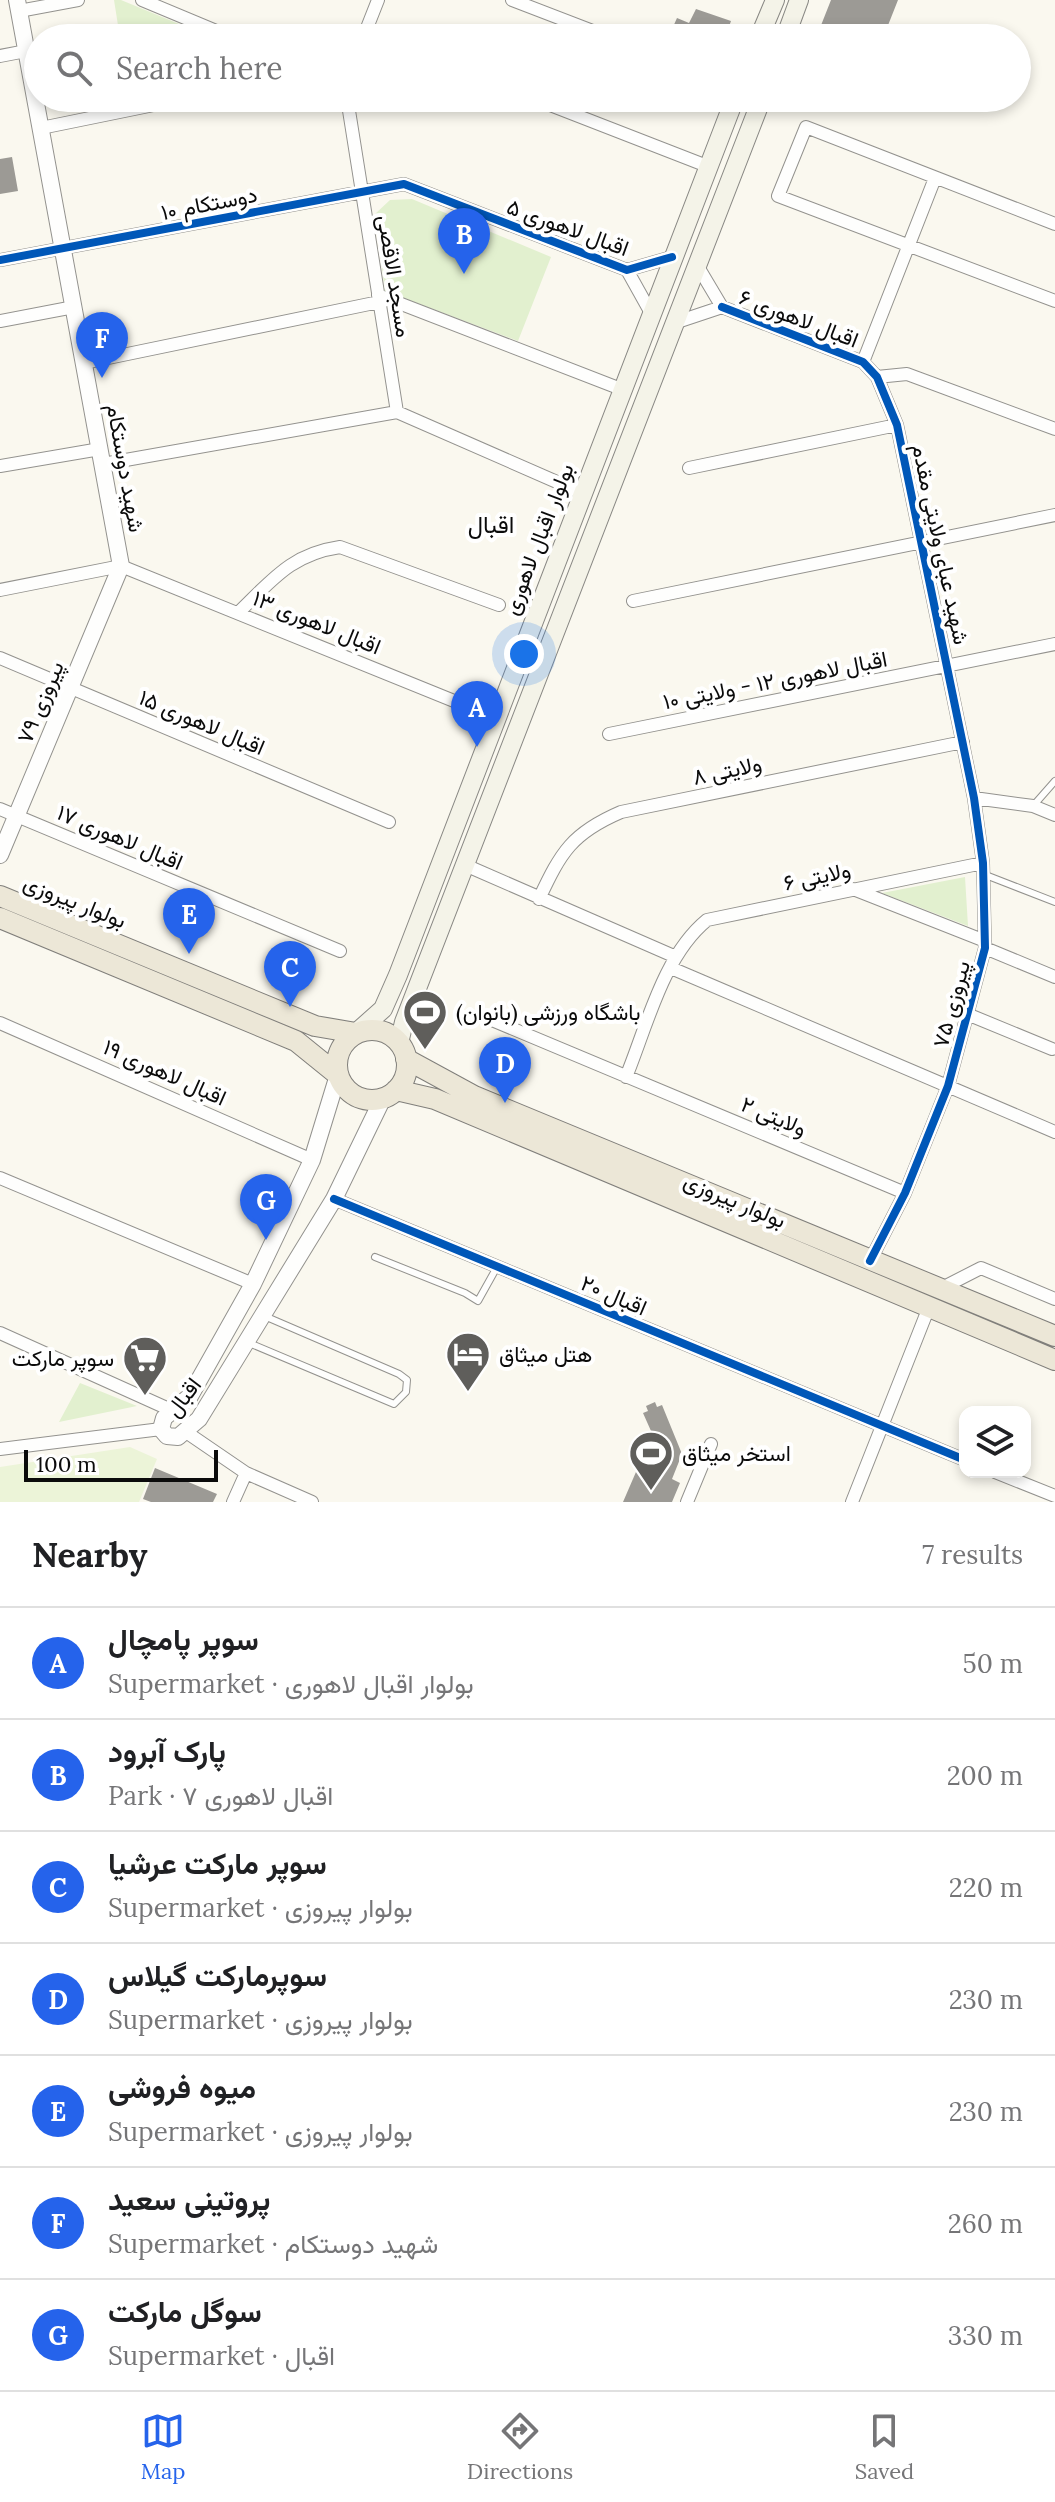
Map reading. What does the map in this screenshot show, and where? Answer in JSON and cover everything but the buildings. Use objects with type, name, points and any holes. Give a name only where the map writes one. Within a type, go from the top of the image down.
[{"type":"main road","points":[[765,24],[775,0]]},
{"type":"main road","points":[[790,24],[799,0]]},
{"type":"main road","name":"بولوار اقبال لاهوری","points":[[356,1033],[383,1009],[729,112]]},
{"type":"main road","points":[[403,1051],[381,1031],[356,1033],[338,1054],[338,1075],[355,1096],[369,1100],[390,1094],[406,1073],[403,1051],[465,865],[757,112]]},
{"type":"main road","points":[[530,627],[553,635]]},
{"type":"main road","name":"بولوار پیروزی","points":[[0,896],[315,1026],[356,1033]]},
{"type":"main road","name":"بولوار پیروزی","points":[[0,918],[296,1041],[338,1075]]},
{"type":"main road","name":"بولوار پیروزی","points":[[403,1051],[474,1096],[870,1261],[934,1298],[1055,1360]]},
{"type":"main road","name":"بولوار پیروزی","points":[[390,1094],[435,1099],[934,1298],[1055,1336]]},
{"type":"street","points":[[18,5],[78,0]]},
{"type":"street","points":[[142,0],[199,24]]},
{"type":"street","points":[[368,24],[378,0]]},
{"type":"street","points":[[512,0],[575,24]]},
{"type":"street","name":"شهید دوستکام","points":[[18,5],[24,40]]},
{"type":"street","points":[[0,56],[24,51]]},
{"type":"street","name":"شهید دوستکام","points":[[38,112],[121,566]]},
{"type":"street","points":[[41,128],[119,112]]},
{"type":"street","name":"مسجد الاقصی","points":[[349,112],[397,412]]},
{"type":"street","points":[[568,112],[707,166]]},
{"type":"street","points":[[1055,224],[806,127],[778,196],[1055,301]]},
{"type":"street","points":[[863,362],[935,178]]},
{"type":"street","name":"اقبال لاهوری ۵","points":[[362,192],[404,184],[627,270],[672,257]]},
{"type":"street","name":"دوستکام ۱۰","points":[[0,260],[362,192]]},
{"type":"street","points":[[674,323],[722,307],[697,265]]},
{"type":"street","name":"اقبال لاهوری ۵","points":[[627,270],[651,313]]},
{"type":"street","points":[[84,363],[379,298],[621,389]]},
{"type":"street","points":[[0,321],[74,307]]},
{"type":"street","name":"اقبال لاهوری ۶","points":[[722,307],[863,362]]},
{"type":"street","name":"شهید عبای ولایتی مقدم","points":[[863,362],[877,377],[897,425],[963,742]]},
{"type":"street","points":[[877,377],[907,374],[1055,429]]},
{"type":"street","points":[[0,466],[101,456],[397,412],[582,493]]},
{"type":"street","points":[[689,468],[897,425]]},
{"type":"street","points":[[633,601],[1055,515]]},
{"type":"street","points":[[240,611],[287,566],[314,550],[340,547],[499,605]]},
{"type":"street","points":[[0,590],[121,566]]},
{"type":"street","name":"اقبال لاهوری ۱۳","points":[[121,566],[240,611],[496,718]]},
{"type":"street","name":"پیروزی ۷۹","points":[[0,855],[121,566]]},
{"type":"street","name":"اقبال لاهوری ۱۲ - ولایتی ۱۰","points":[[609,734],[1055,644]]},
{"type":"street","name":"اقبال لاهوری ۱۵","points":[[0,658],[389,822]]},
{"type":"street","name":"پیروزی ۷۵","points":[[870,1261],[905,1193],[948,1086],[985,944],[983,869],[963,742]]},
{"type":"street","name":"ولایتی ۸","points":[[539,899],[559,855],[575,837],[621,812],[963,742]]},
{"type":"street","points":[[974,798],[1033,806],[1055,815]]},
{"type":"street","name":"اقبال لاهوری ۱۷","points":[[0,809],[340,951]]},
{"type":"street","points":[[465,865],[1055,1132]]},
{"type":"street","name":"ولایتی ۶","points":[[626,1077],[674,962],[693,932],[707,920],[853,889],[983,869]]},
{"type":"street","points":[[853,889],[1055,977]]},
{"type":"street","points":[[967,1014],[1052,1049]]},
{"type":"street","name":"ولایتی ۲","points":[[480,1015],[905,1193]]},
{"type":"street","name":"اقبال لاهوری ۱۹","points":[[0,1023],[312,1160]]},
{"type":"street","name":"اقبال","points":[[338,1075],[312,1160],[253,1284],[190,1396],[164,1418],[161,1429],[173,1438],[186,1432],[199,1419],[334,1199],[390,1094]]},
{"type":"street","points":[[0,1178],[253,1284]]},
{"type":"street","name":"اقبال ۲۰","points":[[334,1199],[959,1458]]},
{"type":"street","points":[[852,1502],[879,1427],[934,1298],[981,1268],[1055,1299]]},
{"type":"street","points":[[0,1333],[171,1410]]},
{"type":"street","points":[[0,1449],[161,1429]]},
{"type":"street","points":[[186,1432],[246,1473],[312,1502]]},
{"type":"street","points":[[687,1502],[711,1444]]},
{"type":"street","points":[[233,1502],[246,1473]]},
{"type":"street","points":[[1010,1478],[1055,1496]]},
{"type":"lane","points":[[1033,806],[1055,781]]},
{"type":"lane","points":[[983,869],[1055,902]]},
{"type":"lane","points":[[375,1257],[478,1301],[498,1266]]},
{"type":"lane","points":[[246,1341],[394,1404],[406,1392],[407,1380],[399,1374],[262,1315]]},
{"type":"green space","points":[[114,0],[121,0],[179,24],[118,24]]},
{"type":"green space","points":[[412,199],[551,257],[518,341],[385,291],[375,214],[390,200]]},
{"type":"green space","points":[[965,877],[968,926],[882,893]]},
{"type":"green space","points":[[80,1383],[137,1406],[59,1422]]},
{"type":"green space","points":[[130,1447],[157,1459],[139,1502],[0,1502],[0,1467]]},
{"type":"cycle path","points":[[0,260],[404,184],[627,270],[672,257]]},
{"type":"cycle path","points":[[722,307],[863,362],[877,377],[897,425],[974,798],[983,863],[985,948],[948,1086],[905,1193],[870,1261]]},
{"type":"cycle path","points":[[334,1199],[959,1458]]},
{"type":"place","name":"پارک آبرود","points":[[464,274]]},
{"type":"place","name":"پروتینی سعید","points":[[102,378]]},
{"type":"place","name":"سوپر‌ پامچال","points":[[477,747]]},
{"type":"place","name":"میوه فروشی","points":[[189,954]]},
{"type":"place","name":"سوپر مارکت عرشیا","points":[[290,1007]]},
{"type":"place","name":"باشگاه ورزشی (بانوان)","points":[[425,1051]]},
{"type":"place","name":"سوپرمارکت گیلاس","points":[[505,1103]]},
{"type":"place","name":"سوگل مارکت","points":[[266,1240]]},
{"type":"place","name":"هتل میثاق","points":[[468,1393]]},
{"type":"place","name":"سوپر مارکت","points":[[145,1397]]},
{"type":"place","name":"استخر میثاق","points":[[651,1492]]},
{"type":"district","name":"اقبال","points":[[491,525]]}]
